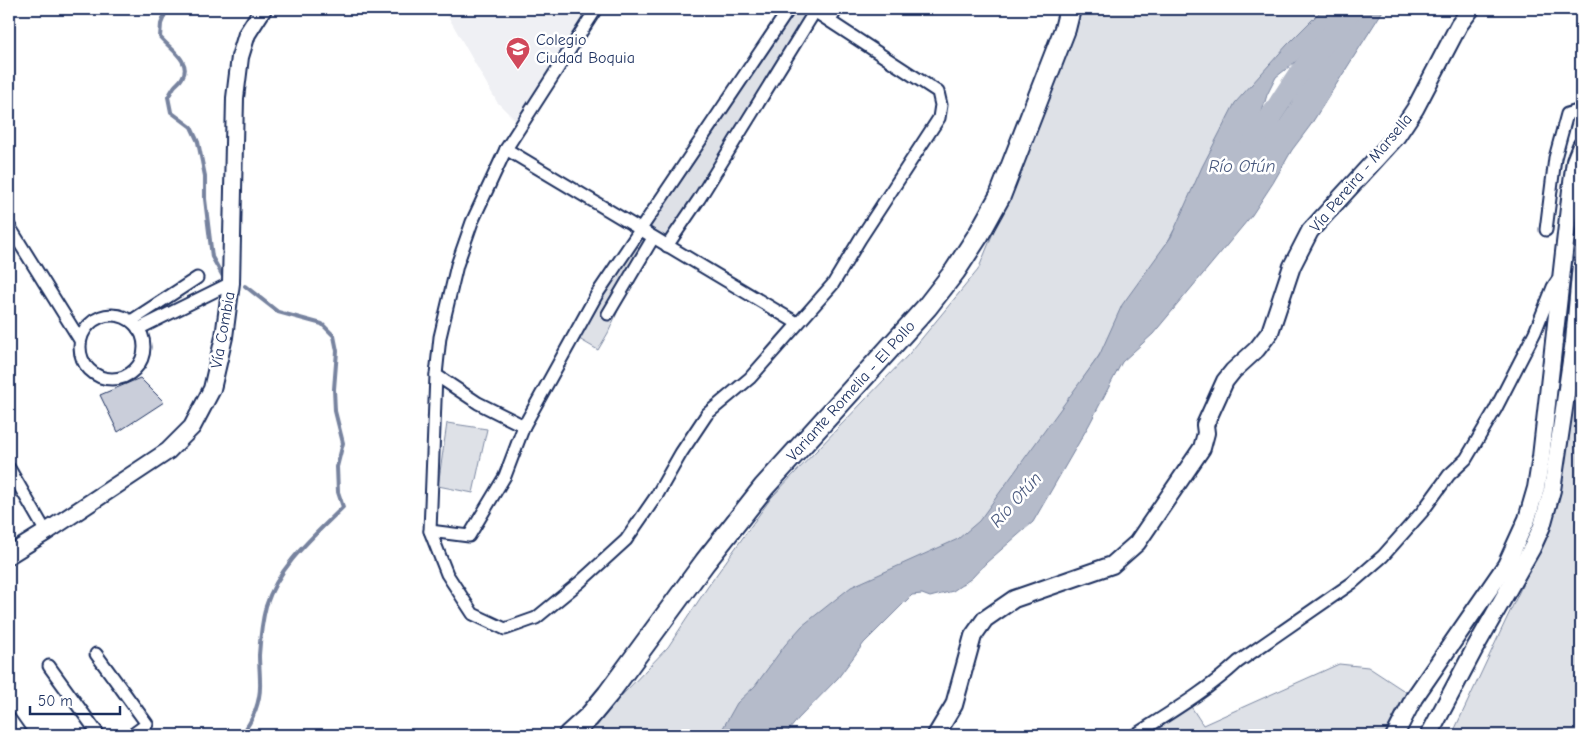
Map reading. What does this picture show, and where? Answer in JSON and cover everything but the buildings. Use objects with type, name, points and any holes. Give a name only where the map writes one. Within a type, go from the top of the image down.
[{"type":"highway","name":"Variante Romelia - El Pollo","points":[[569,735],[589,717],[608,694],[705,562],[764,487],[927,307],[955,271],[979,234],[1000,196],[1065,29],[1070,9]]},
{"type":"main road","name":"Vía Combia","points":[[9,555],[168,450],[192,427],[212,389],[224,337],[231,283],[235,98],[240,57],[247,34],[262,9]]},
{"type":"main road","name":"Vía Pereira - Marsella","points":[[936,735],[954,705],[973,636],[985,619],[1014,599],[1112,565],[1137,543],[1202,448],[1206,433],[1205,425],[1225,382],[1233,371],[1257,349],[1270,332],[1292,266],[1310,231],[1397,136],[1415,109],[1459,25],[1471,9]]},
{"type":"main road","points":[[1395,735],[1414,698],[1506,565],[1527,519],[1536,488],[1541,457],[1575,161],[1581,146]]},
{"type":"main road","points":[[1429,735],[1497,609],[1519,574],[1542,526],[1553,482],[1574,341],[1581,264]]},
{"type":"main road","points":[[1414,698],[1423,694],[1433,696],[1437,700],[1441,711]]},
{"type":"street","points":[[596,9],[506,148],[472,222],[458,264],[440,337],[436,375],[430,531],[447,574],[473,614],[505,629],[536,618],[580,582],[626,540],[707,414],[750,378],[797,323],[834,284],[879,208],[939,118],[941,105],[938,92],[813,10],[703,192],[667,246]]},
{"type":"street","points":[[430,531],[469,536],[505,476],[524,426],[598,294],[789,9]]},
{"type":"street","points":[[830,20],[837,9]]},
{"type":"street","points":[[1546,230],[1555,158],[1567,114],[1581,110]]},
{"type":"street","points":[[506,148],[797,323]]},
{"type":"street","points":[[9,226],[80,340],[81,361],[88,370],[107,380],[118,379],[132,372],[142,360],[143,338],[135,325],[122,317],[102,316],[86,328],[80,340]]},
{"type":"street","points":[[608,314],[653,238]]},
{"type":"street","points":[[1136,735],[1221,678],[1238,662],[1352,583],[1400,538],[1422,512],[1448,475],[1466,459],[1496,410],[1535,332],[1553,287],[1562,273]]},
{"type":"street","points":[[135,325],[197,278]]},
{"type":"street","points":[[135,325],[231,283]]},
{"type":"street","points":[[436,375],[478,403],[524,426]]},
{"type":"street","points":[[9,468],[46,532]]},
{"type":"street","points":[[96,654],[146,724],[132,735]]},
{"type":"street","points":[[49,666],[99,735]]},
{"type":"street","points":[[9,718],[21,735]]},
{"type":"shaded area","name":"Colegio Ciudad Boquia","points":[[441,9],[596,9],[520,125],[497,102],[445,11]]},
{"type":"shaded area","points":[[769,9],[811,9],[667,246],[657,241],[624,297],[598,350],[574,336],[783,17]]},
{"type":"shaded area","points":[[1070,9],[1333,9],[1240,116],[1204,187],[1174,230],[1133,306],[1085,376],[1048,444],[955,554],[747,735],[584,735],[668,647],[771,498],[909,354],[978,270],[1043,110]]},
{"type":"shaded area","points":[[1581,356],[1581,735],[1452,735],[1529,571],[1548,520],[1578,382]]},
{"type":"shaded area","points":[[447,423],[487,429],[473,493],[438,486]]},
{"type":"shaded area","points":[[1339,664],[1368,667],[1406,692],[1384,735],[1136,735],[1188,702],[1203,725]]},
{"type":"water","name":"Río Otún","points":[[1323,9],[1384,9],[1252,215],[1153,334],[1122,362],[1089,425],[1033,522],[986,563],[972,578],[953,591],[930,597],[922,594],[912,595],[864,643],[838,678],[785,735],[719,735],[737,703],[755,686],[785,645],[802,626],[851,587],[958,539],[979,521],[1099,356],[1122,305],[1171,237],[1202,167],[1235,103],[1287,45]],"holes":[[[1314,54],[1291,104],[1279,122],[1266,130],[1259,122],[1267,95],[1276,77],[1304,55]]]},
{"type":"waterway","points":[[167,9],[161,24],[160,37],[182,61],[185,72],[168,97],[171,112],[191,127],[198,142],[205,176],[205,199],[212,257],[225,280]]},
{"type":"waterway","name":"Río Otún","points":[[1248,151],[1297,76],[1353,9]]},
{"type":"waterway","points":[[241,735],[253,717],[258,703],[260,689],[259,655],[263,618],[272,591],[279,577],[298,552],[343,507],[338,492],[337,467],[343,443],[335,411],[334,389],[337,351],[334,336],[322,324],[278,312],[245,286]]},
{"type":"place","name":"Colegio Ciudad Boquia","points":[[518,70]]}]
